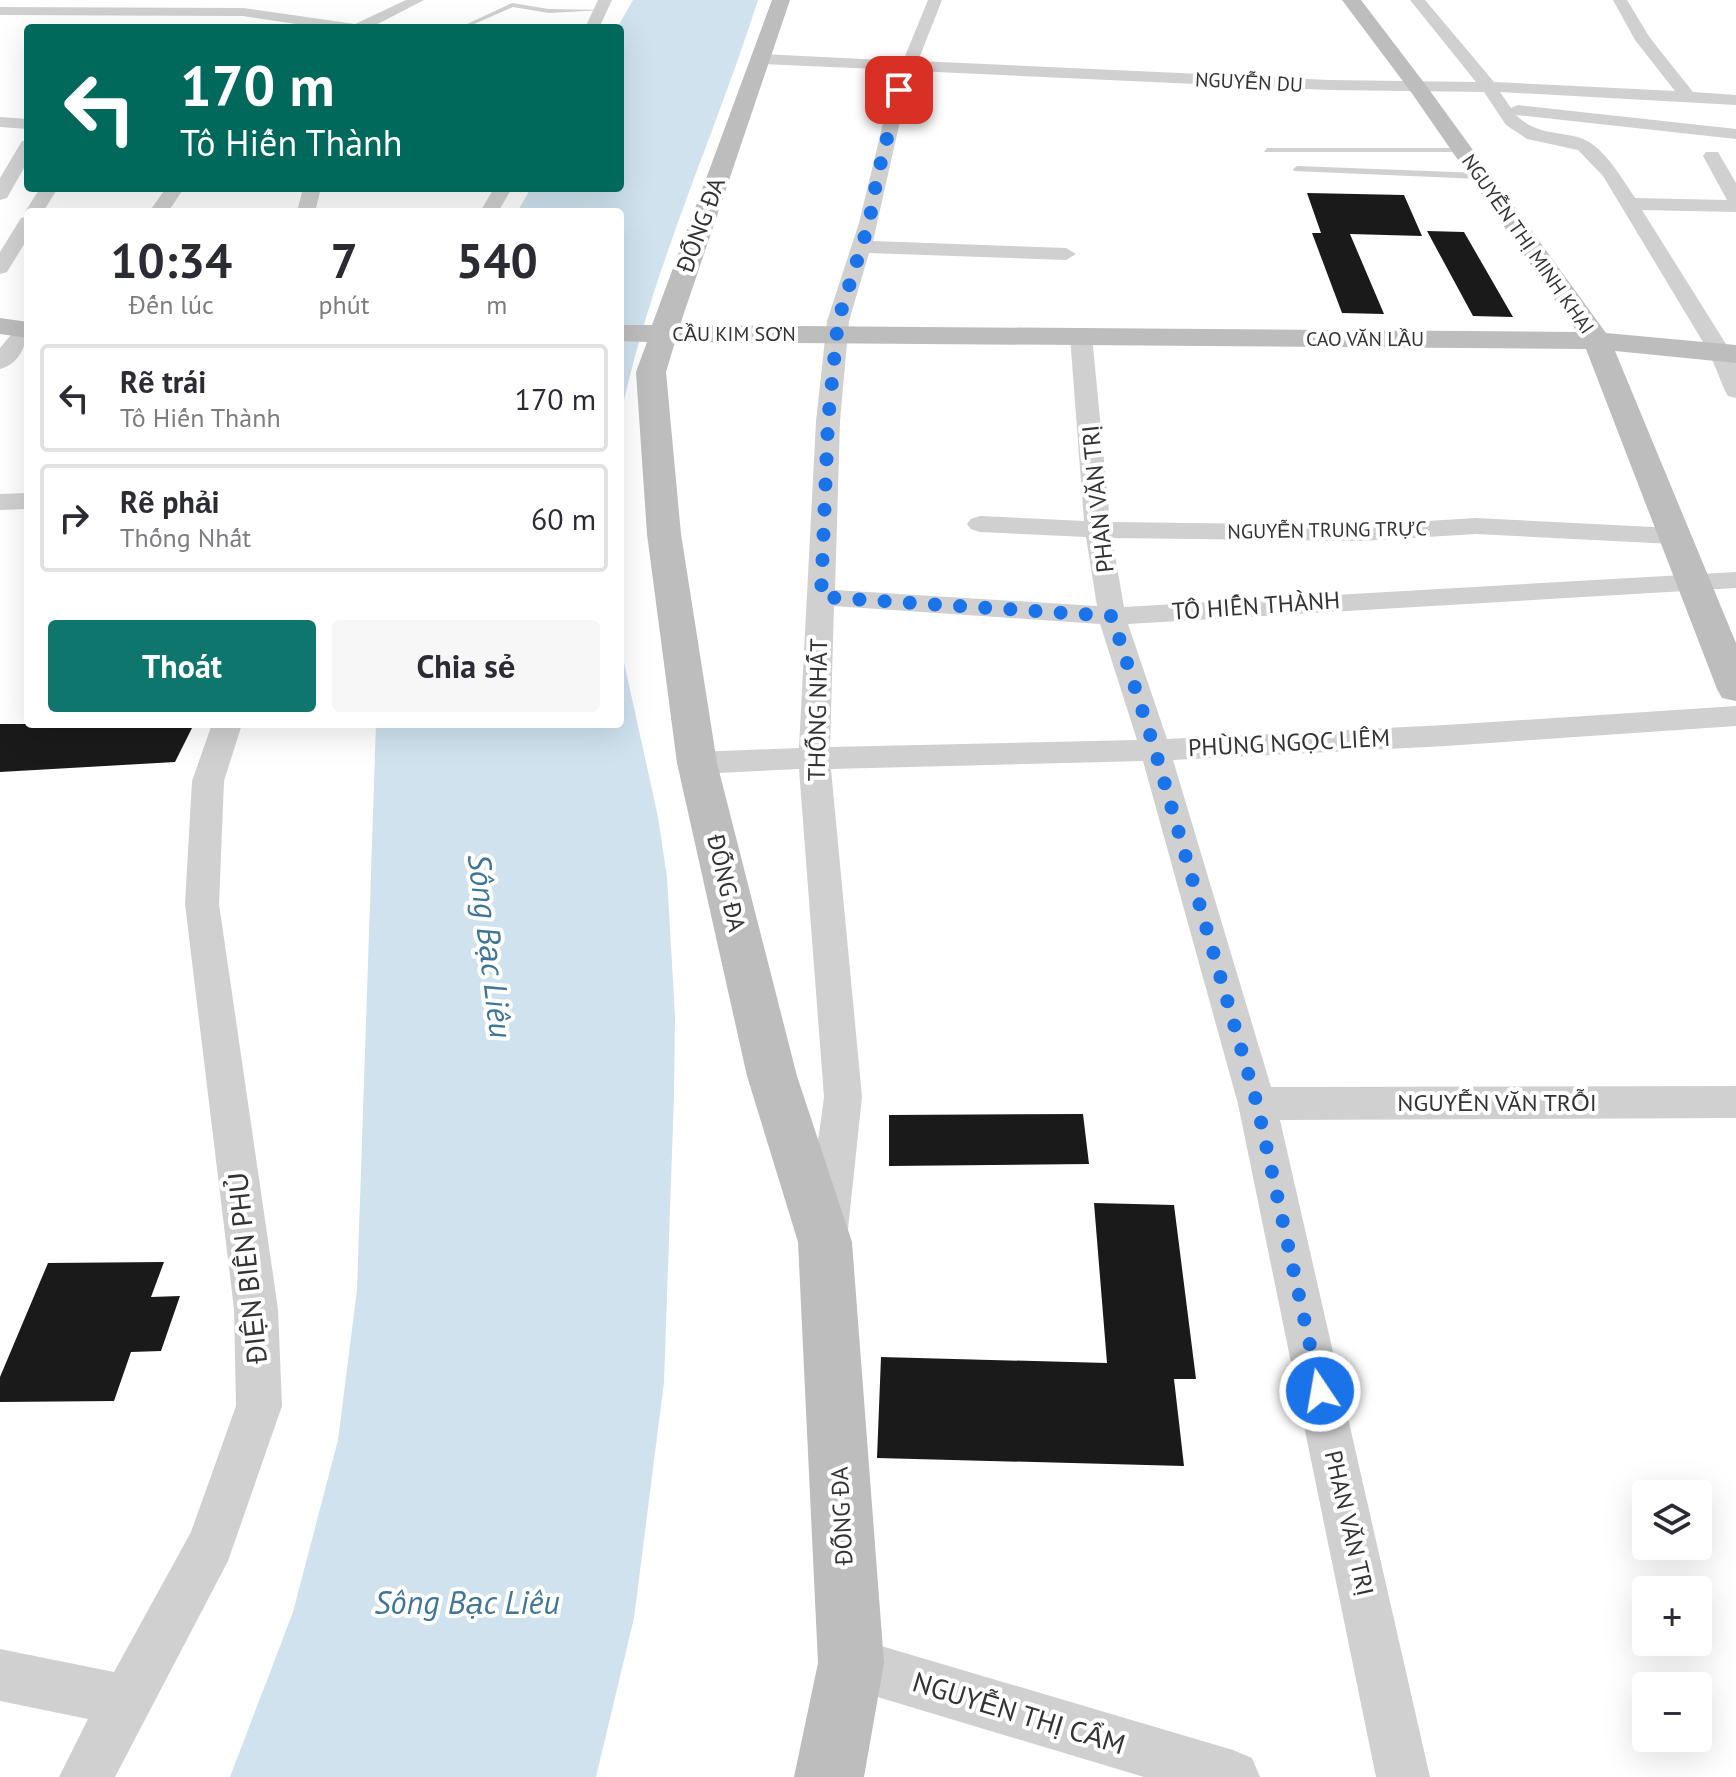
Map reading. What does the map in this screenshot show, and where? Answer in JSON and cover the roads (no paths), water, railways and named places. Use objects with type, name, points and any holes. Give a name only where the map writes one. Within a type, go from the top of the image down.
[{"type":"main road","name":"ĐỐNG ĐA","points":[[781,0],[691,249],[651,372],[664,534],[697,763],[772,1076],[825,1242],[851,1663],[829,1777]]},
{"type":"main road","name":"NGUYỄN THỊ MINH KHAI","points":[[1351,0],[1418,88],[1597,341],[1736,689]]},
{"type":"main road","name":"CẦU KIM SƠN","points":[[624,333],[993,336]]},
{"type":"main road","name":"CAO VĂN LẦU","points":[[993,336],[1597,341],[1728,353]]},
{"type":"street","points":[[228,24],[276,0]]},
{"type":"street","points":[[365,24],[417,0]]},
{"type":"street","name":"THỐNG NHẤT","points":[[825,1242],[843,1097],[814,757],[828,421],[838,321],[862,247],[899,90],[935,0]]},
{"type":"street","points":[[1417,0],[1488,86],[1512,121],[1533,135],[1584,146],[1593,152],[1728,353],[1736,391]]},
{"type":"street","points":[[1620,0],[1643,40],[1688,97]]},
{"type":"street","points":[[594,24],[603,5]]},
{"type":"street","points":[[279,24],[314,6]]},
{"type":"street","points":[[0,11],[250,12],[333,24]]},
{"type":"street","points":[[14,24],[43,11]]},
{"type":"street","name":"NGUYỄN DU","points":[[762,59],[1418,88],[1488,86],[1736,100]]},
{"type":"street","points":[[1506,109],[1736,134]]},
{"type":"street","points":[[0,122],[24,124]]},
{"type":"street","points":[[0,194],[24,152]]},
{"type":"street","points":[[1629,204],[1736,203],[1712,156]]},
{"type":"street","points":[[0,268],[24,229]]},
{"type":"street","points":[[862,247],[1066,254]]},
{"type":"street","points":[[0,362],[21,329]]},
{"type":"street","name":"PHAN VĂN TRỊ","points":[[1081,336],[1098,530],[1112,616],[1155,750],[1257,1104],[1403,1777]]},
{"type":"street","points":[[0,502],[24,501]]},
{"type":"street","name":"NGUYỄN TRUNG TRỰC","points":[[980,524],[1098,530],[1362,533],[1476,526],[1673,536]]},
{"type":"street","name":"TÔ HIẾN THÀNH","points":[[821,597],[1112,616],[1736,580]]},
{"type":"street","name":"PHÙNG NGỌC LIÊM","points":[[697,763],[814,757],[1155,750],[1526,732],[1736,716]]},
{"type":"street","name":"ĐIỆN BIÊN PHỦ","points":[[86,1777],[211,1544],[259,1406],[256,1309],[202,904],[208,781],[226,728]]},
{"type":"street","name":"NGUYỄN VĂN TRỖI","points":[[1257,1104],[1736,1102]]},
{"type":"street","name":"NGUYỄN THỊ CẨM","points":[[851,1663],[1233,1777]]},
{"type":"street","points":[[0,1675],[127,1701]]},
{"type":"lane","points":[[470,24],[512,5],[549,11],[603,5]]},
{"type":"lane","points":[[1267,150],[1462,150]]},
{"type":"lane","points":[[1297,169],[1480,176]]},
{"type":"water","points":[[633,0],[758,0],[647,313],[624,402],[624,208],[519,208],[529,192],[624,192],[624,24],[619,24]]},
{"type":"water","name":"Sông Bạc Liêu","points":[[624,662],[658,817],[667,877],[675,1016],[674,1096],[664,1382],[634,1618],[596,1777],[230,1777],[293,1612],[338,1440],[357,1290],[376,728],[624,728]]}]
